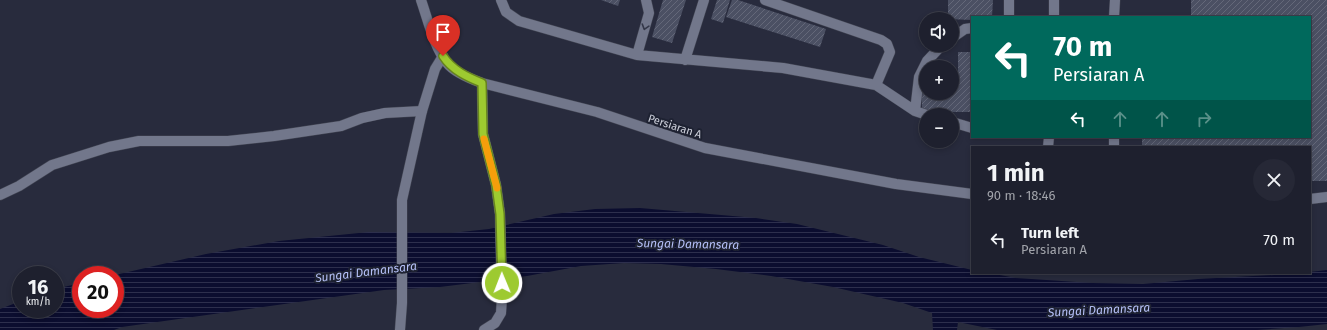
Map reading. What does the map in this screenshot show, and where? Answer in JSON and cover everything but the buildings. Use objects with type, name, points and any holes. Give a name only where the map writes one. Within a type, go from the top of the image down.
[{"type":"street","points":[[421,0],[431,0]]},
{"type":"street","name":"Persiaran A","points":[[421,0],[438,48],[448,64],[466,76],[482,83],[597,112],[705,148],[896,184],[971,194]]},
{"type":"street","points":[[501,0],[506,12],[518,22],[637,55],[782,68],[876,85],[914,111],[919,113]]},
{"type":"street","points":[[637,55],[649,13],[646,0]]},
{"type":"street","points":[[685,60],[704,0]]},
{"type":"street","points":[[765,0],[881,40],[887,44],[890,52],[876,85]]},
{"type":"street","points":[[1009,0],[1009,16]]},
{"type":"street","points":[[1054,0],[1054,16]]},
{"type":"street","points":[[1114,16],[1115,0]]},
{"type":"street","points":[[959,33],[965,29],[971,28]]},
{"type":"street","points":[[914,111],[919,77],[927,61],[935,52]]},
{"type":"street","points":[[400,330],[402,303],[402,200],[422,111],[435,69],[443,56]]},
{"type":"street","points":[[482,83],[483,134],[496,185],[500,214],[502,297],[501,313],[495,323],[484,330]]},
{"type":"street","points":[[0,195],[19,186],[52,165],[109,147],[139,141],[228,141],[340,126],[362,118],[385,113],[422,111]]},
{"type":"street","points":[[959,124],[971,128]]},
{"type":"street","points":[[1311,200],[1327,196]]},
{"type":"water","name":"Sungai Damansara","points":[[640,208],[756,218],[797,224],[883,245],[919,257],[971,270],[971,274],[994,274],[1016,278],[1092,283],[1143,284],[1198,279],[1311,274],[1311,272],[1327,270],[1327,324],[1257,330],[997,330],[958,322],[957,330],[933,330],[932,313],[903,303],[833,287],[771,276],[716,269],[661,264],[624,263],[581,266],[527,276],[440,287],[384,290],[122,327],[114,330],[0,330],[0,309],[12,304],[12,318],[64,318],[64,287],[72,285],[72,318],[124,318],[124,273],[206,254],[279,241],[369,232],[451,233],[489,229],[554,214],[595,209]]},
{"type":"slow traffic","points":[[484,139],[497,188]]},
{"type":"route","points":[[443,56],[448,64],[466,76],[482,83],[483,134],[496,185],[500,214],[502,283]]}]
